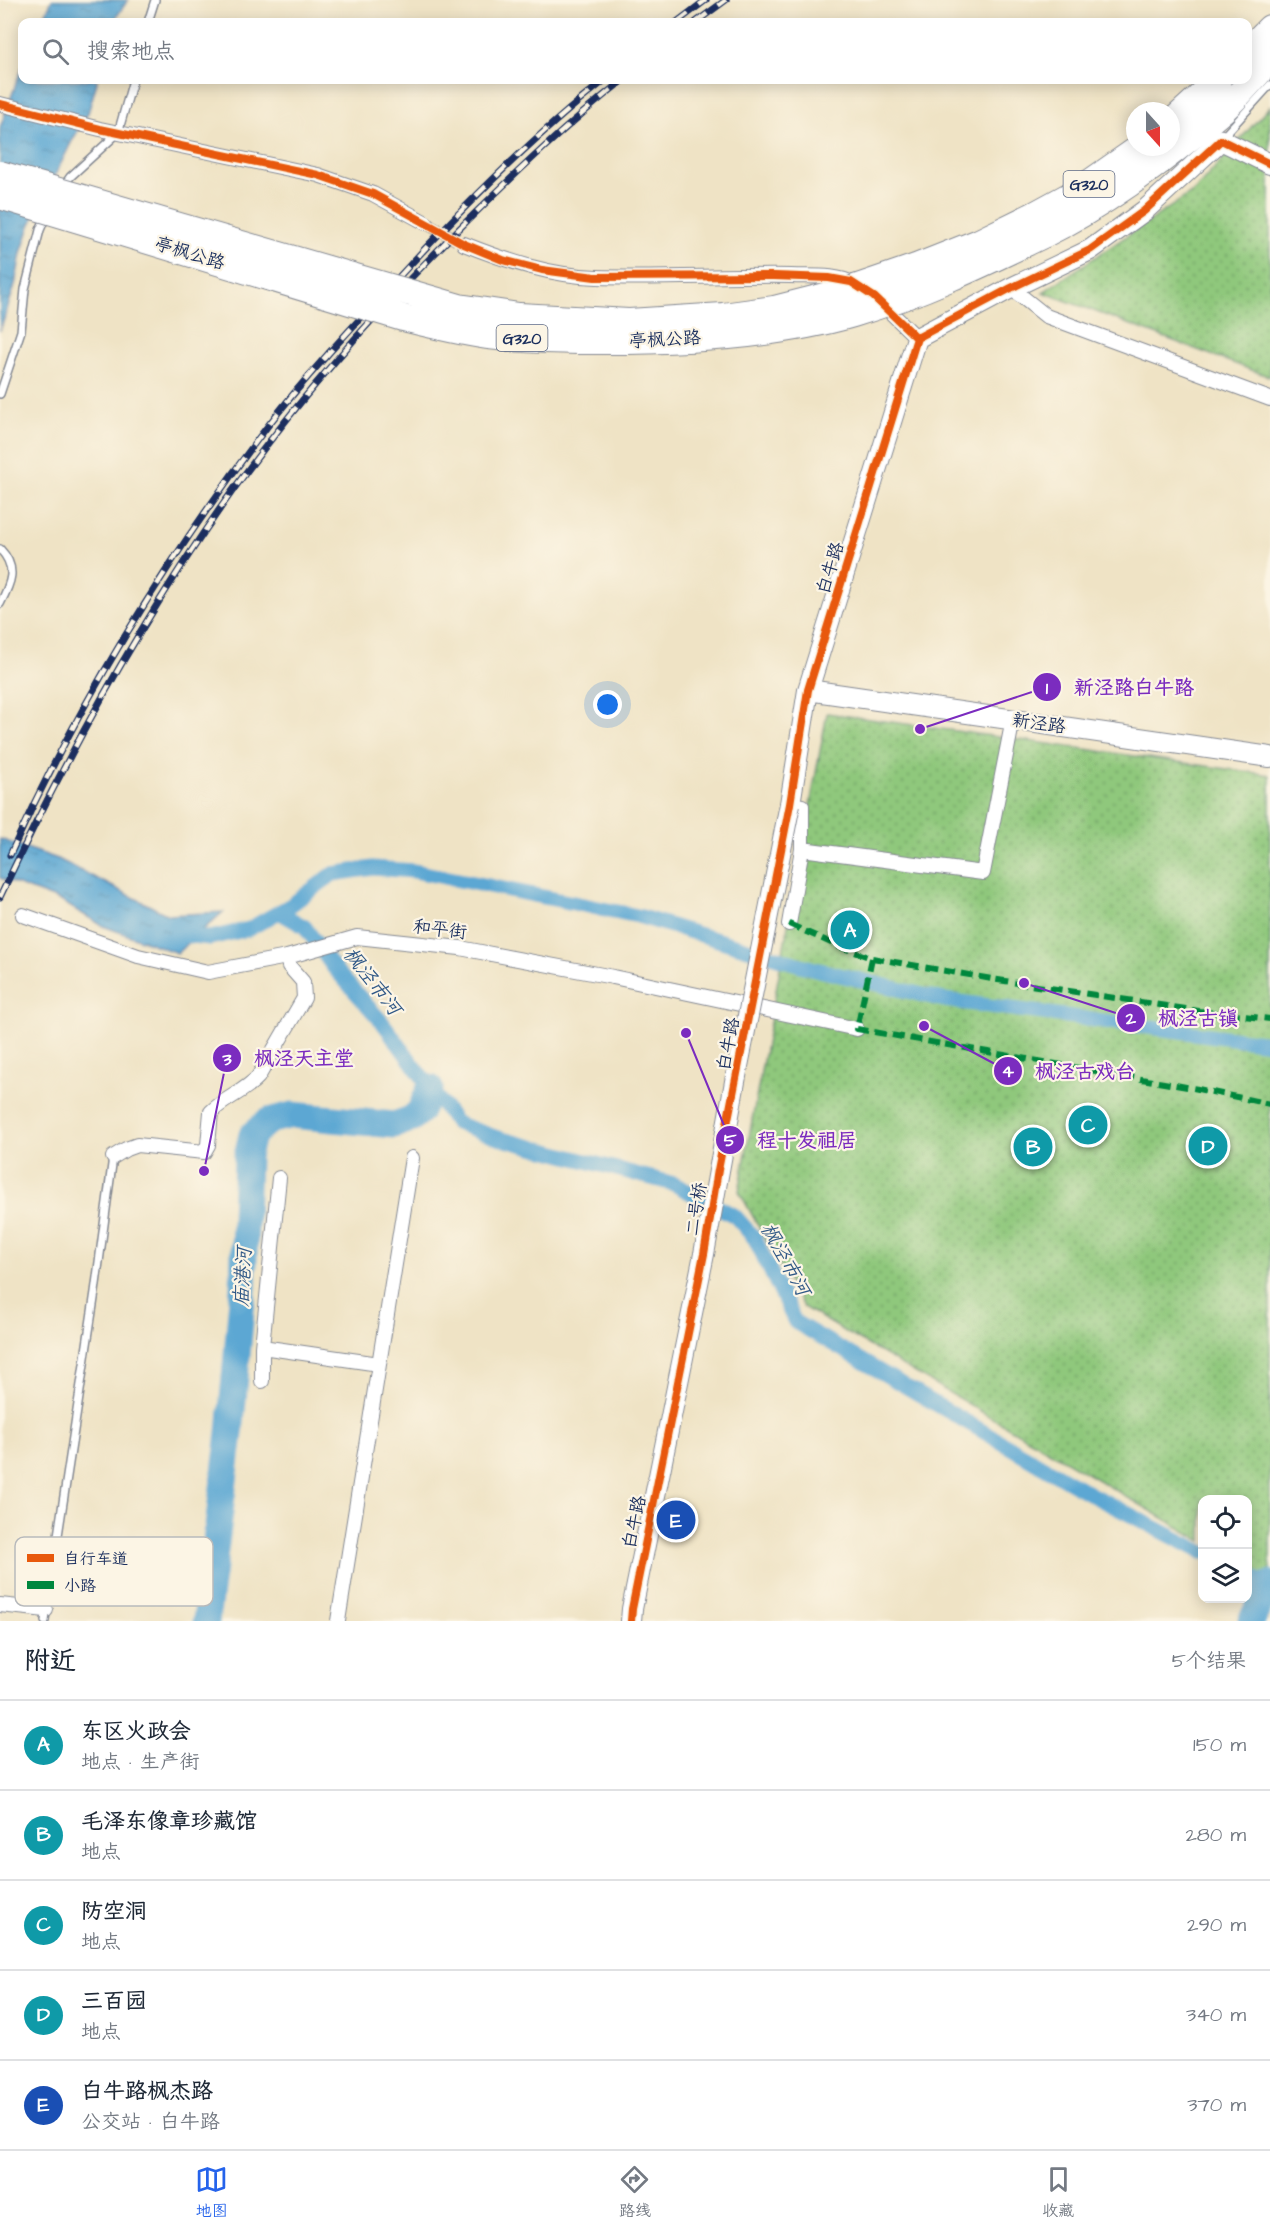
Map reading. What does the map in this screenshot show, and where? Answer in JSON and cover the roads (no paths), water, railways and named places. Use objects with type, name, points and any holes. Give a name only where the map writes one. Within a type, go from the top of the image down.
[{"type":"highway","points":[[1252,46],[1270,28]]},
{"type":"highway","name":"亭枫公路","points":[[1252,79],[1270,60]]},
{"type":"highway","points":[[1180,115],[1214,84]]},
{"type":"highway","name":"亭枫公路","points":[[0,174],[459,308],[519,316],[629,322],[723,316],[774,309],[849,290],[979,243],[1040,225],[1116,193],[1224,109],[1247,84]]},
{"type":"highway","name":"亭枫公路","points":[[0,196],[403,318],[488,336],[631,342],[773,330],[851,314],[917,292],[971,270],[1040,225],[1078,191],[1128,156]]},
{"type":"street","points":[[0,104],[100,129],[318,176],[373,194],[426,223]]},
{"type":"street","points":[[464,244],[503,260],[542,270],[595,277],[774,276],[829,278],[851,282],[874,297],[917,338],[1011,288],[1090,250],[1144,211],[1221,140],[1270,164]]},
{"type":"street","points":[[1011,288],[1046,316],[1270,399]]},
{"type":"street","name":"白牛路","points":[[718,1170],[790,804],[808,690],[917,338]]},
{"type":"street","name":"新泾路","points":[[808,690],[1270,757]]},
{"type":"street","points":[[802,849],[983,873],[1013,719]]},
{"type":"street","points":[[789,924],[802,849],[802,806],[790,804]]},
{"type":"street","name":"和平街","points":[[23,915],[138,957],[208,972],[294,955],[329,943],[357,937],[460,948],[613,977],[857,1029]]},
{"type":"street","points":[[113,1157],[137,1145],[204,1152],[208,1145],[211,1112],[220,1102],[248,1088],[258,1077],[304,998],[303,982],[289,966],[294,955]]},
{"type":"street","points":[[338,1621],[412,1158]]},
{"type":"street","name":"二号桥","points":[[704,1254],[718,1170]]},
{"type":"street","points":[[262,1381],[262,1347],[279,1178]]},
{"type":"street","name":"白牛路","points":[[631,1621],[704,1254]]},
{"type":"street","points":[[262,1347],[379,1364]]},
{"type":"street","points":[[0,1605],[46,1616]]},
{"type":"lane","points":[[149,18],[155,0]]},
{"type":"lane","points":[[0,394],[21,331],[25,289],[44,220],[53,200],[70,177],[118,133],[132,84]]},
{"type":"lane","points":[[1221,140],[1270,85]]},
{"type":"lane","points":[[0,549],[10,560],[11,570],[9,586],[0,604]]},
{"type":"lane","points":[[58,1537],[113,1157]]},
{"type":"water","points":[[52,0],[128,0],[116,18],[44,18]]},
{"type":"water","points":[[18,78],[18,84],[96,84],[88,113],[30,226],[0,331],[0,128]]},
{"type":"water","points":[[0,839],[58,859],[168,915],[223,912],[177,953],[103,926],[61,901],[0,878]]},
{"type":"waterway","name":"枫泾市河","points":[[176,934],[210,938],[249,929],[291,905],[333,874],[373,868],[414,871],[638,916],[811,968],[944,1000],[1270,1043]]},
{"type":"waterway","name":"枫泾市河","points":[[279,912],[305,927],[333,967],[383,1023],[456,1123],[498,1138],[674,1184],[735,1216],[755,1239],[795,1322],[1092,1495],[1198,1550]]},
{"type":"waterway","name":"庙港河","points":[[213,1566],[230,1433],[243,1288],[247,1156],[252,1135],[268,1121],[292,1115],[394,1125],[411,1119],[420,1111],[430,1088]]},
{"type":"waterway","name":"枫泾市河","points":[[1252,1577],[1269,1586]]},
{"type":"waterway","points":[[1251,1621],[1270,1584]]},
{"type":"waterway","name":"庙港河","points":[[206,1621],[208,1606]]},
{"type":"tunnel","points":[[426,223],[464,244]]},
{"type":"railway","points":[[682,18],[706,0]]},
{"type":"railway","points":[[701,18],[726,0]]},
{"type":"railway","points":[[10,855],[65,742],[128,632],[196,526],[270,423],[337,344],[455,218],[528,146],[600,84]]},
{"type":"railway","points":[[0,897],[52,791],[109,686],[202,534],[262,451],[316,383],[434,254],[542,149],[618,84]]},
{"type":"place","name":"新泾路白牛路","points":[[920,729]]},
{"type":"place","name":"东区火政会","points":[[850,930]]},
{"type":"place","name":"枫泾古镇","points":[[1024,983]]},
{"type":"place","name":"枫泾古戏台","points":[[924,1026]]},
{"type":"place","name":"程十发祖居","points":[[686,1033]]},
{"type":"place","name":"防空洞","points":[[1088,1125]]},
{"type":"place","name":"三百园","points":[[1208,1146]]},
{"type":"place","name":"毛泽东像章珍藏馆","points":[[1033,1147]]},
{"type":"place","name":"枫泾天主堂","points":[[204,1171]]},
{"type":"place","name":"白牛路枫杰路","points":[[676,1520]]}]
